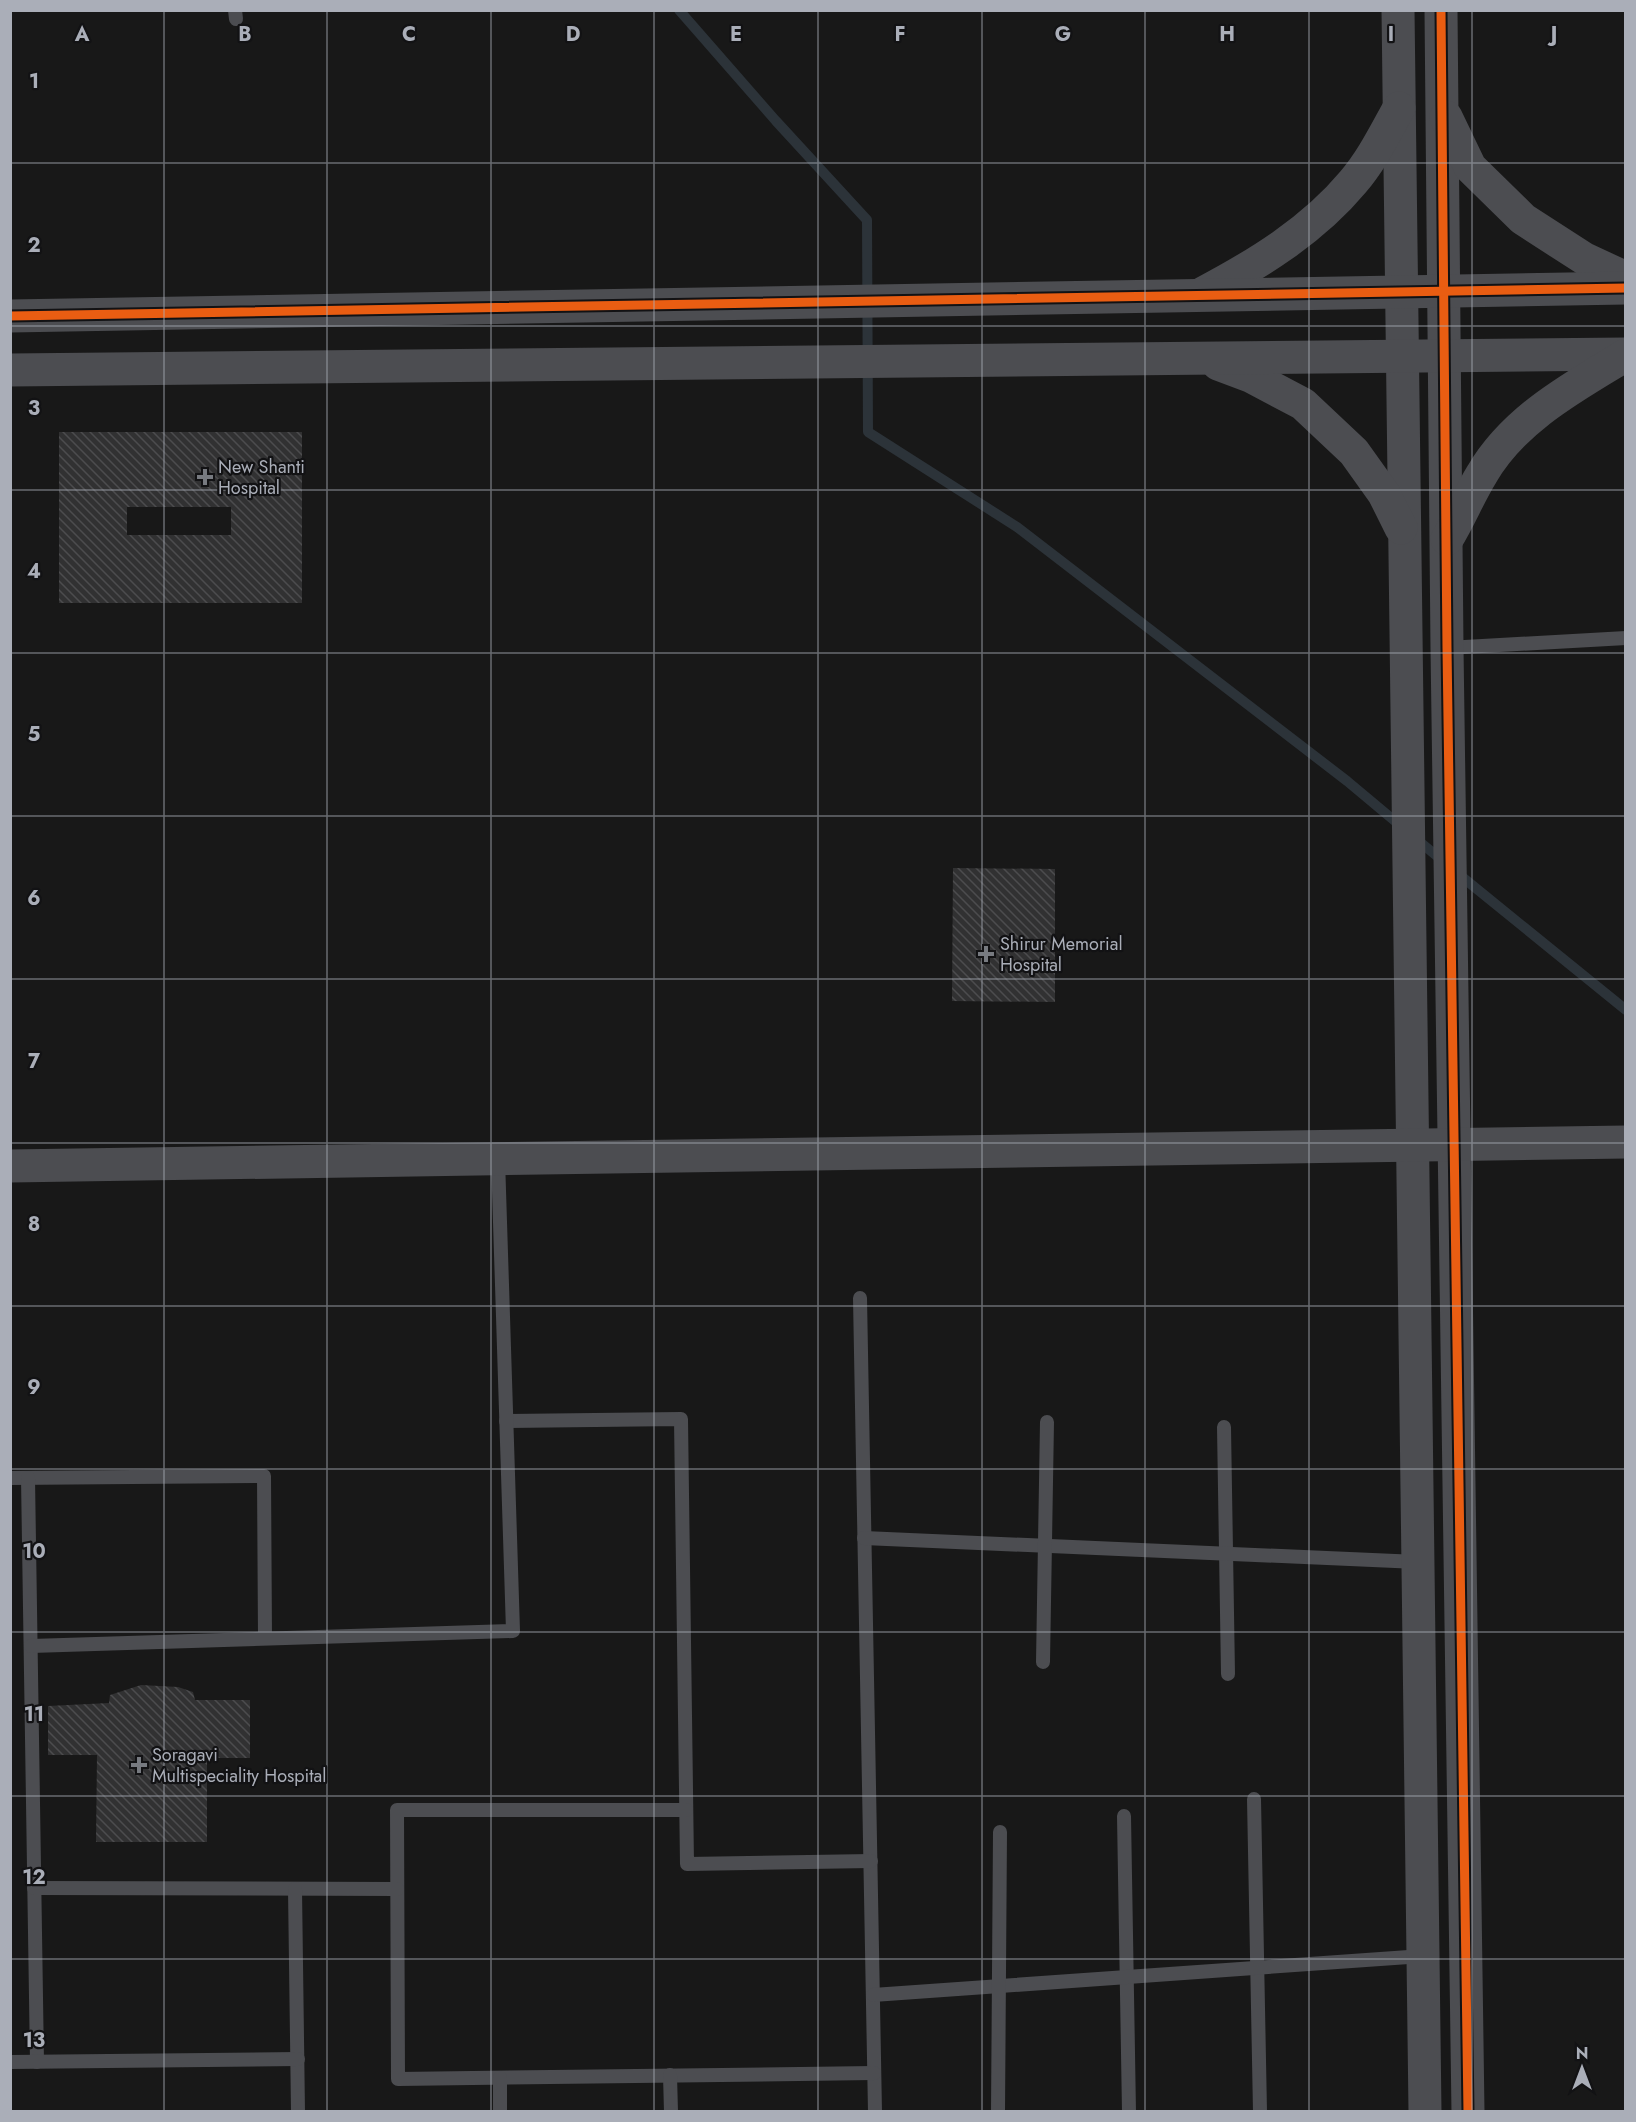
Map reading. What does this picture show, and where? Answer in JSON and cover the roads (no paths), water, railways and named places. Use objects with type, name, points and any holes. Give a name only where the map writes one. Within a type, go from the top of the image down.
[{"type":"street","points":[[1398,10],[1425,2112]]},
{"type":"street","points":[[1441,10],[1447,648],[1468,2112]]},
{"type":"street","points":[[1196,296],[1246,270],[1314,222],[1354,181],[1375,150],[1399,107]]},
{"type":"street","points":[[1442,108],[1470,167],[1523,219],[1585,259],[1626,278]]},
{"type":"street","points":[[10,316],[1626,288]]},
{"type":"street","points":[[10,370],[1626,355]]},
{"type":"street","points":[[1446,541],[1482,473],[1514,432],[1566,391],[1626,355]]},
{"type":"street","points":[[1200,358],[1250,376],[1303,404],[1354,452],[1384,494],[1405,535]]},
{"type":"street","points":[[10,1166],[1626,1142]]},
{"type":"lane","points":[[1447,648],[1626,638]]},
{"type":"lane","points":[[31,1646],[513,1631],[498,1159]]},
{"type":"lane","points":[[860,1298],[875,2112]]},
{"type":"lane","points":[[506,1421],[681,1419],[687,1864],[871,1861]]},
{"type":"lane","points":[[1043,1662],[1047,1422]]},
{"type":"lane","points":[[1224,1427],[1228,1674]]},
{"type":"lane","points":[[10,1478],[264,1476],[265,1638]]},
{"type":"lane","points":[[28,1478],[37,2062]]},
{"type":"lane","points":[[864,1538],[1418,1562]]},
{"type":"lane","points":[[1254,1799],[1260,2112]]},
{"type":"lane","points":[[686,1810],[397,1810],[398,2079],[874,2073]]},
{"type":"lane","points":[[1124,1816],[1129,2112]]},
{"type":"lane","points":[[998,2112],[1000,1832]]},
{"type":"lane","points":[[34,1888],[397,1889]]},
{"type":"lane","points":[[295,1889],[298,2112]]},
{"type":"lane","points":[[873,1995],[1423,1956]]},
{"type":"lane","points":[[10,2062],[297,2059]]},
{"type":"lane","points":[[670,2075],[671,2112]]},
{"type":"lane","points":[[500,2078],[500,2112]]},
{"type":"waterway","points":[[679,10],[867,220],[868,432],[1017,527],[1347,781],[1402,827]]},
{"type":"waterway","points":[[1414,837],[1444,862]]},
{"type":"waterway","points":[[1456,872],[1626,1010]]},
{"type":"place","name":"New Shanti Hospital","points":[[205,477]]},
{"type":"place","name":"Shirur Memorial Hospital","points":[[986,954]]},
{"type":"place","name":"Soragavi Multispeciality Hospital","points":[[139,1765]]}]
